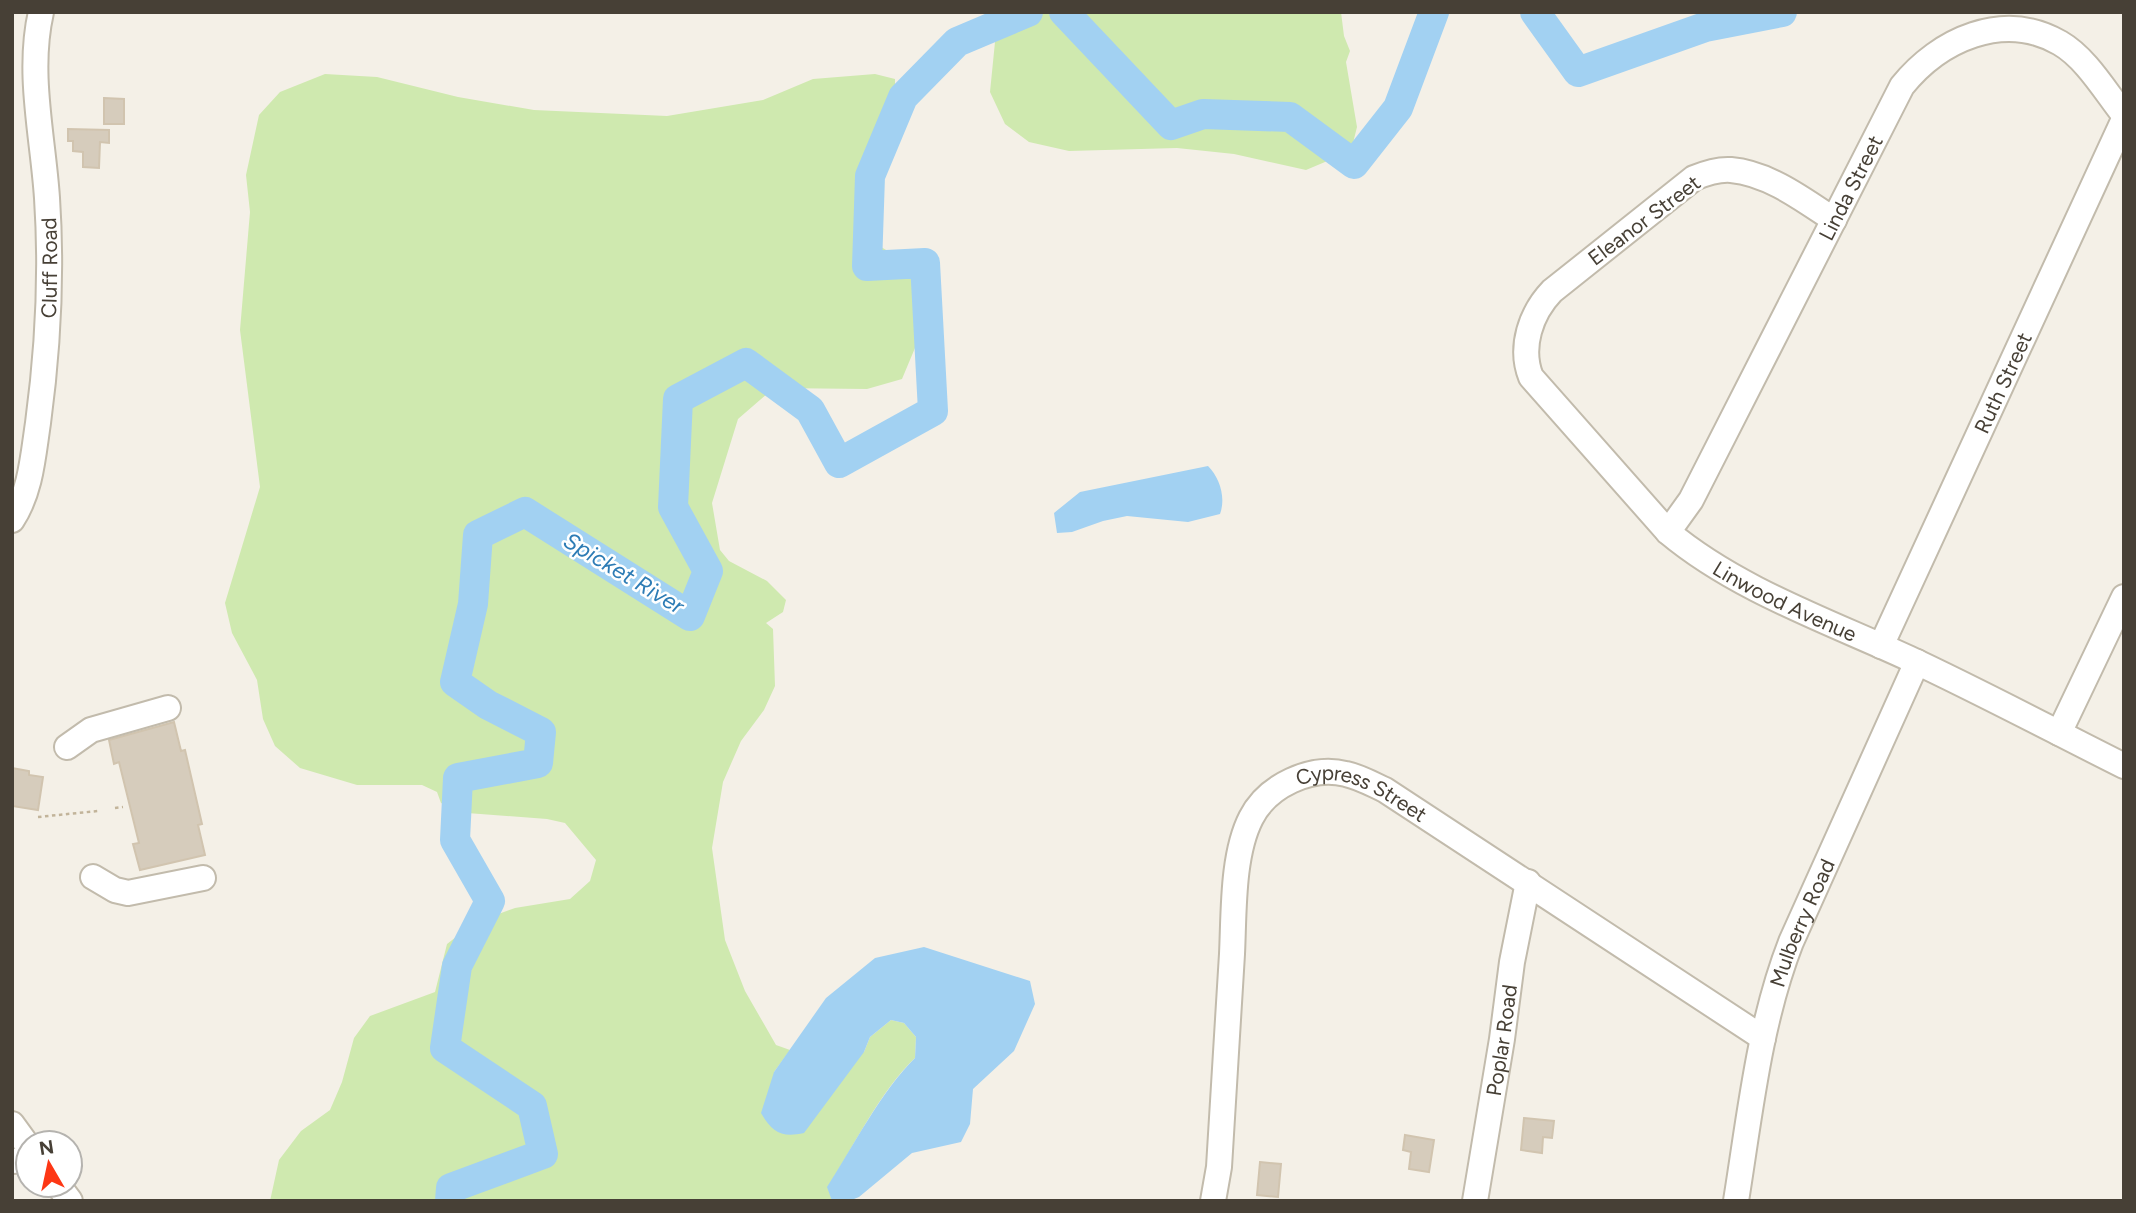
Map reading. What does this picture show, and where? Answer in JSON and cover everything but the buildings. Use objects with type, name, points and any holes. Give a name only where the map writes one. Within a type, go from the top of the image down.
[{"type":"street","name":"Cluff Road","points":[[12,520],[24,497],[31,468],[42,393],[48,316],[47,199],[34,59],[36,31],[41,12]]},
{"type":"street","name":"Linda Street","points":[[1668,532],[1691,500],[1902,86],[1930,56],[1963,37],[2003,30],[2042,36],[2059,43],[2074,54],[2124,117]]},
{"type":"street","name":"Ruth Street","points":[[1881,646],[2124,117]]},
{"type":"street","name":"Eleanor Street","points":[[1528,343],[1531,320],[1539,304],[1552,291],[1694,178],[1713,171],[1731,170],[1750,174],[1804,200],[1834,220]]},
{"type":"street","name":"Linwood Avenue","points":[[1528,343],[1525,363],[1531,377],[1668,532],[1690,550],[1745,583],[1917,662],[2124,766]]},
{"type":"street","points":[[2059,733],[2124,597]]},
{"type":"street","name":"Mulberry Road","points":[[1736,1201],[1763,1038],[1777,978],[1917,662]]},
{"type":"street","points":[[67,747],[91,730],[168,708]]},
{"type":"street","name":"Cypress Street","points":[[1213,1201],[1219,1167],[1239,864],[1246,831],[1260,803],[1272,792],[1299,777],[1329,771],[1346,774],[1398,798],[1763,1038]]},
{"type":"street","points":[[93,877],[115,890],[128,893],[203,878]]},
{"type":"street","name":"Poplar Road","points":[[1475,1201],[1512,962],[1528,882]]},
{"type":"path","points":[[115,808],[123,807]]},
{"type":"path","points":[[38,817],[98,811]]},
{"type":"green space","points":[[998,12],[1341,12],[1344,36],[1350,51],[1346,62],[1357,127],[1351,151],[1306,170],[1234,154],[1177,148],[1069,151],[1029,142],[1005,124],[990,92]]},
{"type":"green space","points":[[325,74],[377,77],[458,97],[534,110],[667,116],[763,100],[813,79],[875,74],[895,79],[895,98],[866,148],[857,173],[864,230],[876,244],[930,276],[935,300],[902,379],[867,389],[774,388],[738,419],[712,503],[720,550],[729,561],[767,581],[786,600],[783,612],[766,623],[773,629],[775,686],[764,710],[741,741],[723,782],[712,848],[725,940],[745,991],[776,1045],[790,1050],[774,1072],[864,1052],[870,1037],[891,1020],[904,1023],[916,1037],[915,1058],[879,1102],[828,1187],[832,1201],[270,1201],[279,1160],[301,1131],[330,1110],[342,1082],[354,1038],[370,1016],[435,992],[447,944],[474,923],[515,908],[570,899],[590,881],[596,860],[565,823],[547,819],[467,813],[441,803],[437,792],[422,785],[357,785],[300,768],[275,746],[263,719],[257,680],[232,633],[225,603],[260,487],[240,330],[250,212],[246,175],[259,115],[280,92]]},
{"type":"water","points":[[1208,466],[1221,489],[1220,514],[1188,522],[1127,516],[1072,532],[1057,533],[1054,513],[1080,492]]},
{"type":"water","points":[[924,947],[1030,981],[1035,1004],[1014,1051],[973,1089],[970,1124],[961,1142],[912,1153],[859,1197],[849,1201],[832,1201],[827,1187],[879,1103],[915,1058],[916,1037],[904,1023],[891,1020],[870,1037],[864,1052],[804,1133],[789,1135],[778,1132],[761,1113],[774,1072],[826,998],[875,958]]},
{"type":"waterway","name":"Spicket River","points":[[450,1201],[451,1188],[543,1154],[532,1106],[445,1048],[457,966],[490,901],[455,840],[458,778],[538,763],[541,732],[488,705],[455,682],[473,604],[478,535],[525,512],[690,616],[708,571],[673,507],[678,399],[746,363],[810,410],[839,463],[933,411],[925,263],[867,266],[870,176],[903,97],[957,42],[1028,12]]},
{"type":"waterway","name":"Spicket River","points":[[1064,12],[1171,125],[1203,114],[1290,117],[1354,164],[1398,108],[1434,12]]},
{"type":"waterway","name":"Spicket River","points":[[1535,12],[1578,72],[1705,27],[1782,12]]}]
